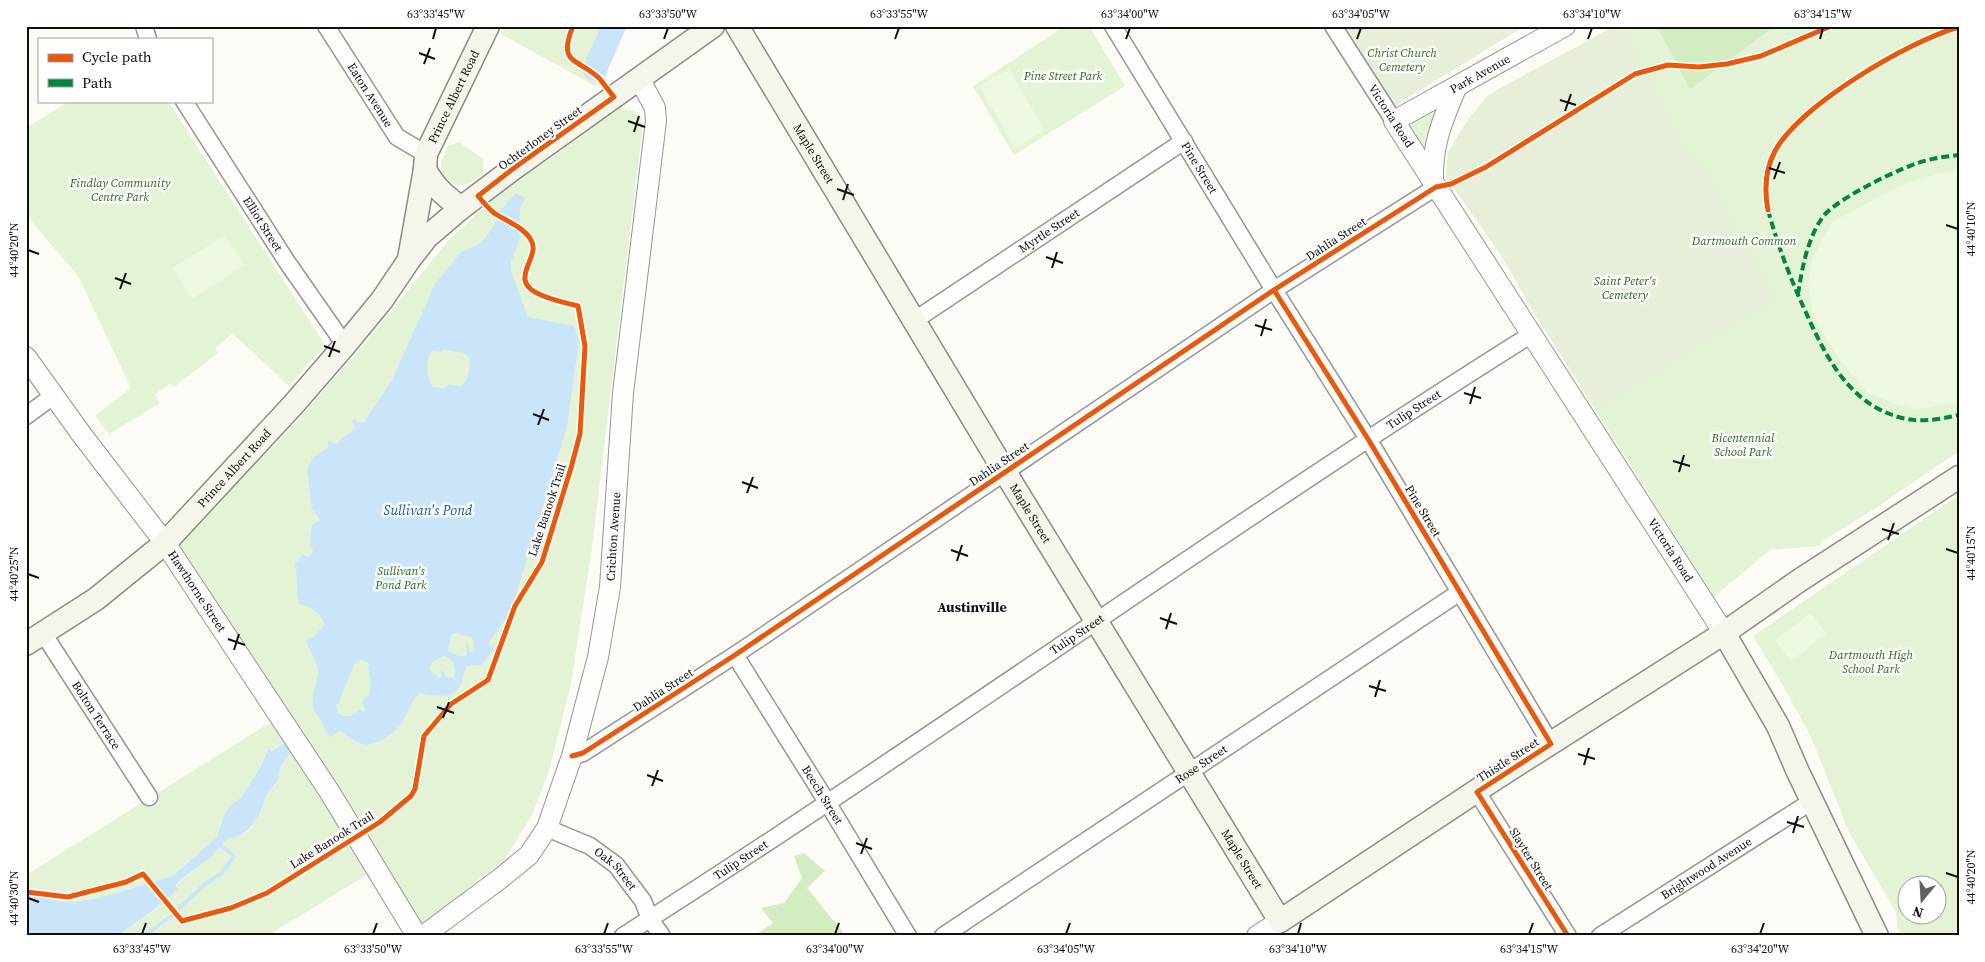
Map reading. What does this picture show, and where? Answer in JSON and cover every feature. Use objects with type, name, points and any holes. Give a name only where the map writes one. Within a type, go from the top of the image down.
[{"type":"main road","name":"Prince Albert Road","points":[[409,260],[426,161],[488,26]]},
{"type":"main road","name":"Ochterloney Street","points":[[462,208],[712,26]]},
{"type":"main road","name":"Maple Street","points":[[737,26],[1096,622],[1280,920]]},
{"type":"main road","points":[[426,161],[433,184],[443,195],[462,208]]},
{"type":"main road","name":"Prince Albert Road","points":[[35,639],[96,599],[166,543],[293,405],[345,345],[382,300],[427,237],[462,208]]},
{"type":"main road","name":"Thistle Street","points":[[1280,920],[1724,633],[1800,580],[1959,477]]},
{"type":"main road","name":"Victoria Road","points":[[1724,633],[1778,726],[1812,802],[1877,936]]},
{"type":"street","points":[[144,26],[148,38]]},
{"type":"street","name":"Eaton Avenue","points":[[326,26],[397,137],[426,161]]},
{"type":"street","name":"Pine Street","points":[[1114,26],[1274,290],[1368,439],[1551,744]]},
{"type":"street","name":"Victoria Road","points":[[1333,26],[1724,633]]},
{"type":"street","name":"Park Avenue","points":[[1394,121],[1565,26]]},
{"type":"street","name":"Crichton Avenue","points":[[423,936],[529,855],[546,828],[572,756],[598,657],[610,587],[623,393],[656,121],[655,108],[639,78]]},
{"type":"street","points":[[1435,184],[1433,159],[1439,128],[1456,88]]},
{"type":"street","name":"Elliot Street","points":[[185,102],[287,262],[345,345]]},
{"type":"street","name":"Myrtle Street","points":[[915,320],[1184,141]]},
{"type":"street","name":"Dahlia Street","points":[[572,756],[583,753],[735,655],[1274,290],[1435,184]]},
{"type":"street","name":"Tulip Street","points":[[623,936],[827,802],[1368,439],[1532,334]]},
{"type":"street","name":"Hawthorne Street","points":[[26,357],[53,396],[166,543],[329,791],[417,936]]},
{"type":"street","points":[[26,416],[53,396]]},
{"type":"street","name":"Rose Street","points":[[943,936],[1188,771],[1460,592]]},
{"type":"street","name":"Bolton Terrace","points":[[35,639],[149,797]]},
{"type":"street","name":"Beech Street","points":[[735,655],[908,936]]},
{"type":"street","name":"Slayter Street","points":[[1477,792],[1568,936]]},
{"type":"street","name":"Brightwood Avenue","points":[[1600,936],[1812,802]]},
{"type":"street","name":"Oak Street","points":[[546,828],[590,846],[616,865],[643,901],[650,919],[662,936]]},
{"type":"street","name":"Thistle Street","points":[[1257,936],[1280,920]]},
{"type":"green space","points":[[505,26],[628,26],[623,32],[604,80],[595,86],[501,34]]},
{"type":"green space","name":"Pine Street Park","points":[[1065,26],[1089,26],[1125,86],[1014,155],[973,86]]},
{"type":"green space","name":"Christ Church Cemetery","points":[[1338,26],[1525,26],[1391,108]]},
{"type":"green space","name":"Dartmouth Common","points":[[1615,26],[1959,26],[1959,451],[1873,510],[1822,541],[1819,546],[1770,550],[1714,597],[1538,319],[1501,255],[1446,177],[1448,152],[1468,120],[1488,95]]},
{"type":"green space","name":"Saint Peter's Cemetery","points":[[1615,26],[1624,26],[1685,150],[1704,169],[1776,298],[1597,410],[1538,319],[1501,255],[1446,177],[1448,152],[1468,120],[1488,95]]},
{"type":"green space","points":[[1665,26],[1775,26],[1690,89],[1659,30]]},
{"type":"green space","points":[[1009,69],[1045,131],[1015,148],[979,86]]},
{"type":"green space","points":[[1442,100],[1425,161],[1400,123]]},
{"type":"green space","name":"Findlay Community Centre Park","points":[[68,102],[169,102],[325,345],[289,386],[232,333],[215,349],[218,353],[174,387],[171,383],[155,394],[160,403],[109,434],[95,416],[131,388],[78,276],[26,215],[26,128]]},
{"type":"green space","name":"Sullivan's Pond Park","points":[[620,106],[635,112],[643,124],[592,548],[571,684],[549,771],[532,815],[503,862],[478,880],[419,936],[370,873],[267,936],[118,936],[168,898],[181,879],[210,858],[226,840],[239,836],[249,830],[259,815],[267,794],[275,785],[281,765],[290,753],[283,743],[272,751],[267,751],[252,782],[241,798],[229,807],[225,818],[220,824],[218,836],[174,875],[97,898],[75,902],[59,902],[26,895],[26,875],[273,721],[164,544],[278,442],[362,347],[447,242],[517,179],[548,160]]},
{"type":"green space","points":[[459,142],[483,159],[483,173],[474,181],[465,185],[450,182],[441,171],[442,160],[448,146]]},
{"type":"green space","points":[[1959,171],[1959,402],[1918,409],[1892,403],[1867,392],[1838,358],[1813,316],[1808,285],[1812,259],[1832,222],[1903,184],[1940,173]]},
{"type":"green space","points":[[225,235],[245,265],[192,299],[172,268]]},
{"type":"green space","name":"Dartmouth High School Park","points":[[1959,495],[1959,936],[1902,936],[1897,927],[1896,912],[1849,832],[1811,737],[1753,636]]},
{"type":"green space","points":[[1811,613],[1826,634],[1791,661],[1775,640]]},
{"type":"green space","points":[[804,853],[825,871],[807,888],[846,936],[754,936],[773,923],[761,908],[784,903],[802,878],[794,856]]},
{"type":"water","name":"Sullivan's Pond","points":[[516,193],[525,198],[520,208],[520,238],[511,262],[511,271],[528,317],[574,326],[579,340],[567,427],[511,611],[488,644],[494,649],[482,665],[467,666],[457,691],[442,696],[419,693],[398,728],[388,736],[372,744],[367,745],[357,742],[340,730],[331,737],[326,732],[322,721],[313,707],[318,669],[306,640],[313,637],[325,625],[315,611],[308,606],[299,604],[295,564],[303,554],[308,557],[313,552],[310,540],[312,525],[320,520],[312,509],[307,469],[313,458],[328,447],[328,440],[338,444],[340,440],[356,428],[352,421],[355,419],[360,423],[364,422],[392,380],[435,284],[461,252],[484,240],[493,227],[500,211]],"holes":[[[444,349],[464,353],[469,358],[468,375],[460,387],[449,384],[444,388],[433,387],[429,380],[429,354],[432,351],[440,352]],[[454,633],[471,637],[474,651],[470,652],[469,645],[466,643],[467,655],[460,656],[450,652],[448,650],[451,636]],[[443,656],[450,659],[455,667],[454,678],[446,677],[445,672],[441,670],[439,678],[429,669],[432,663]],[[361,659],[369,663],[368,668],[371,680],[369,697],[366,696],[362,703],[366,710],[364,713],[360,710],[355,713],[353,712],[351,716],[343,716],[338,714],[336,705],[340,703],[340,698],[354,665]]]},
{"type":"water","points":[[284,743],[291,753],[281,765],[278,780],[267,794],[259,815],[249,829],[239,836],[226,840],[210,858],[181,879],[176,885],[177,890],[156,908],[118,936],[26,936],[26,895],[40,895],[59,902],[75,902],[97,898],[174,875],[218,836],[227,811],[243,795],[267,751],[269,749],[272,751]]},
{"type":"waterway","points":[[595,69],[614,26]]},
{"type":"waterway","points":[[144,936],[171,916],[205,884],[222,873],[234,856],[221,846]]},
{"type":"marked path","points":[[1798,294],[1803,265],[1812,236],[1828,211],[1849,196],[1901,170],[1928,160],[1959,155]]},
{"type":"marked path","points":[[1768,210],[1788,271],[1811,324],[1829,358],[1852,389],[1866,401],[1883,411],[1902,418],[1924,420],[1959,415]]},
{"type":"cycle path","name":"Lake Banook Trail","points":[[26,892],[68,897],[126,882],[143,874],[182,921],[231,908],[267,893],[380,822],[411,796],[415,789],[424,736],[451,704],[488,680],[515,606],[542,562],[571,468],[580,434],[585,346],[578,306],[541,295],[531,289],[526,283],[525,276],[533,247],[528,235],[494,213],[478,196],[614,97],[599,78],[577,63],[569,54],[567,48],[573,26]]},
{"type":"cycle path","points":[[572,756],[583,753],[735,655],[1274,290],[1436,187],[1451,184],[1486,167],[1635,74],[1668,65],[1699,67],[1727,64],[1761,56],[1831,26]]},
{"type":"cycle path","points":[[1768,210],[1766,180],[1769,165],[1775,151],[1788,133],[1807,114],[1831,95],[1885,60],[1938,34],[1959,27]]},
{"type":"cycle path","points":[[1274,290],[1368,439],[1551,744],[1477,792],[1568,936]]},
{"type":"district","name":"Austinville","points":[[972,607]]},
{"type":"park label","name":"Bicentennial School Park","points":[[1743,445]]}]
